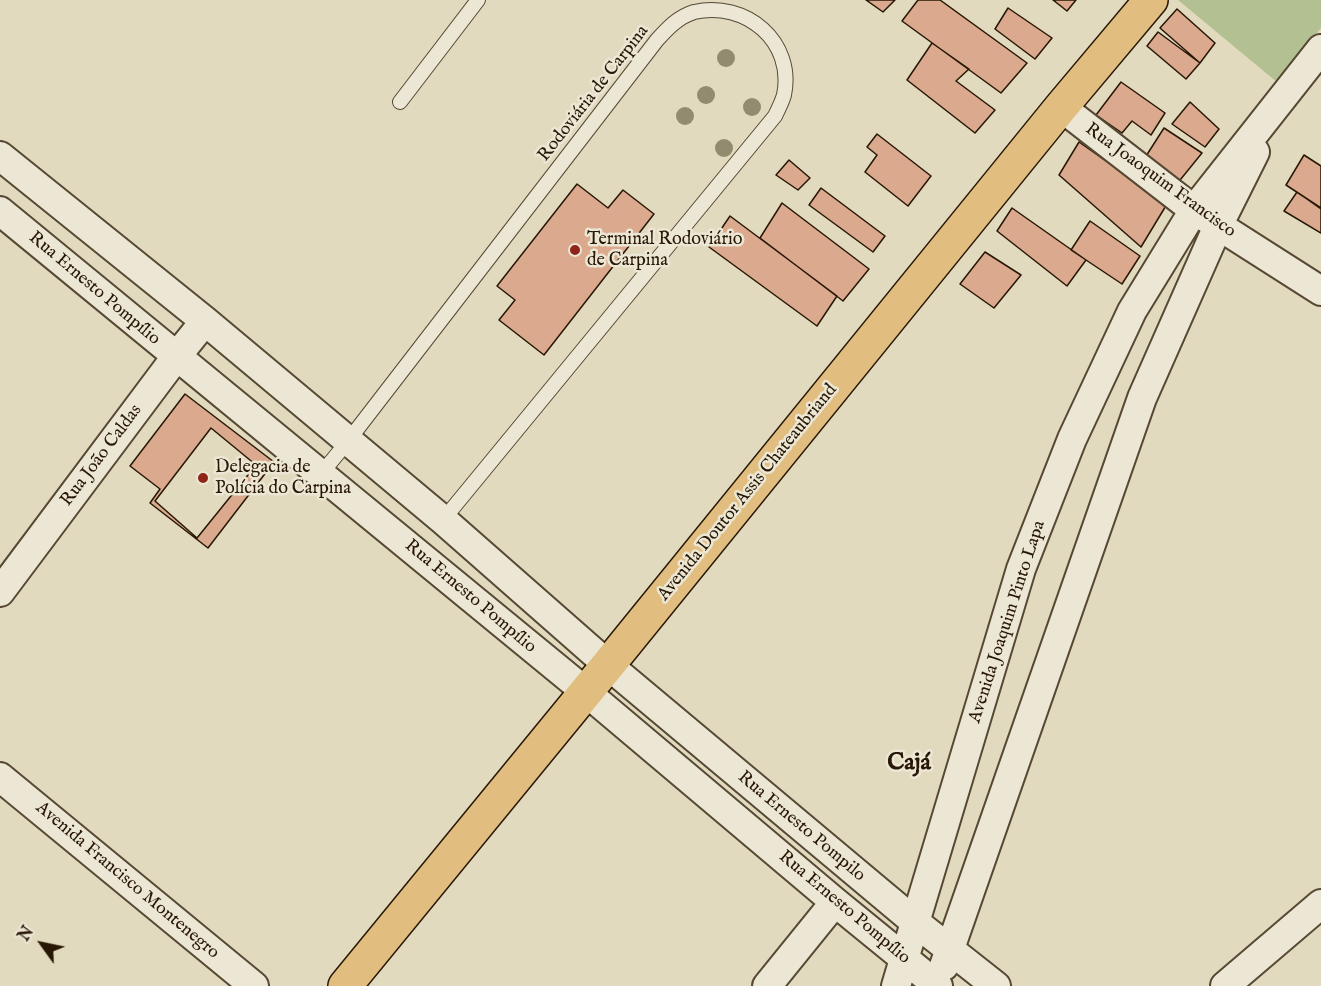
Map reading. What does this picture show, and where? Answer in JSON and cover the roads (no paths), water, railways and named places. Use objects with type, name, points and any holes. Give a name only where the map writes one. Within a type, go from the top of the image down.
[{"type":"main road","name":"Avenida Doutor Assis Chateaubriand","points":[[345,986],[1061,107],[1151,0]]},
{"type":"street","points":[[937,986],[1142,398],[1218,226],[1282,99],[1321,49]]},
{"type":"street","name":"Avenida Joaquim Pinto Lapa","points":[[896,986],[1025,558],[1072,439],[1132,311],[1194,210],[1282,99]]},
{"type":"street","name":"Rua Joaoquim Francisco","points":[[1061,107],[1194,210],[1321,291]]},
{"type":"street","points":[[0,156],[205,321],[443,520],[608,665]]},
{"type":"street","name":"Rua Ernesto Pompílio","points":[[0,211],[585,692],[937,986]]},
{"type":"street","name":"Rua João Caldas","points":[[0,592],[205,321]]},
{"type":"street","name":"Rua Ernesto Pompilo","points":[[608,665],[915,922],[996,986]]},
{"type":"street","name":"Avenida Francisco Montenegro","points":[[0,777],[254,986]]},
{"type":"street","points":[[767,986],[835,902]]},
{"type":"street","points":[[1225,986],[1321,904]]},
{"type":"lane","points":[[400,102],[478,0]]},
{"type":"lane","name":"Rodoviária de Carpina","points":[[321,474],[670,25],[694,12],[713,9],[731,11],[748,17],[763,28],[774,41],[782,56],[785,74],[783,96],[775,116],[443,520]]},
{"type":"place","name":"Terminal Rodoviário de Carpina","points":[[575,250]]},
{"type":"place","name":"Delegacia de Polícia do Carpina","points":[[203,478]]},
{"type":"district","name":"Cajá","points":[[909,764]]}]
